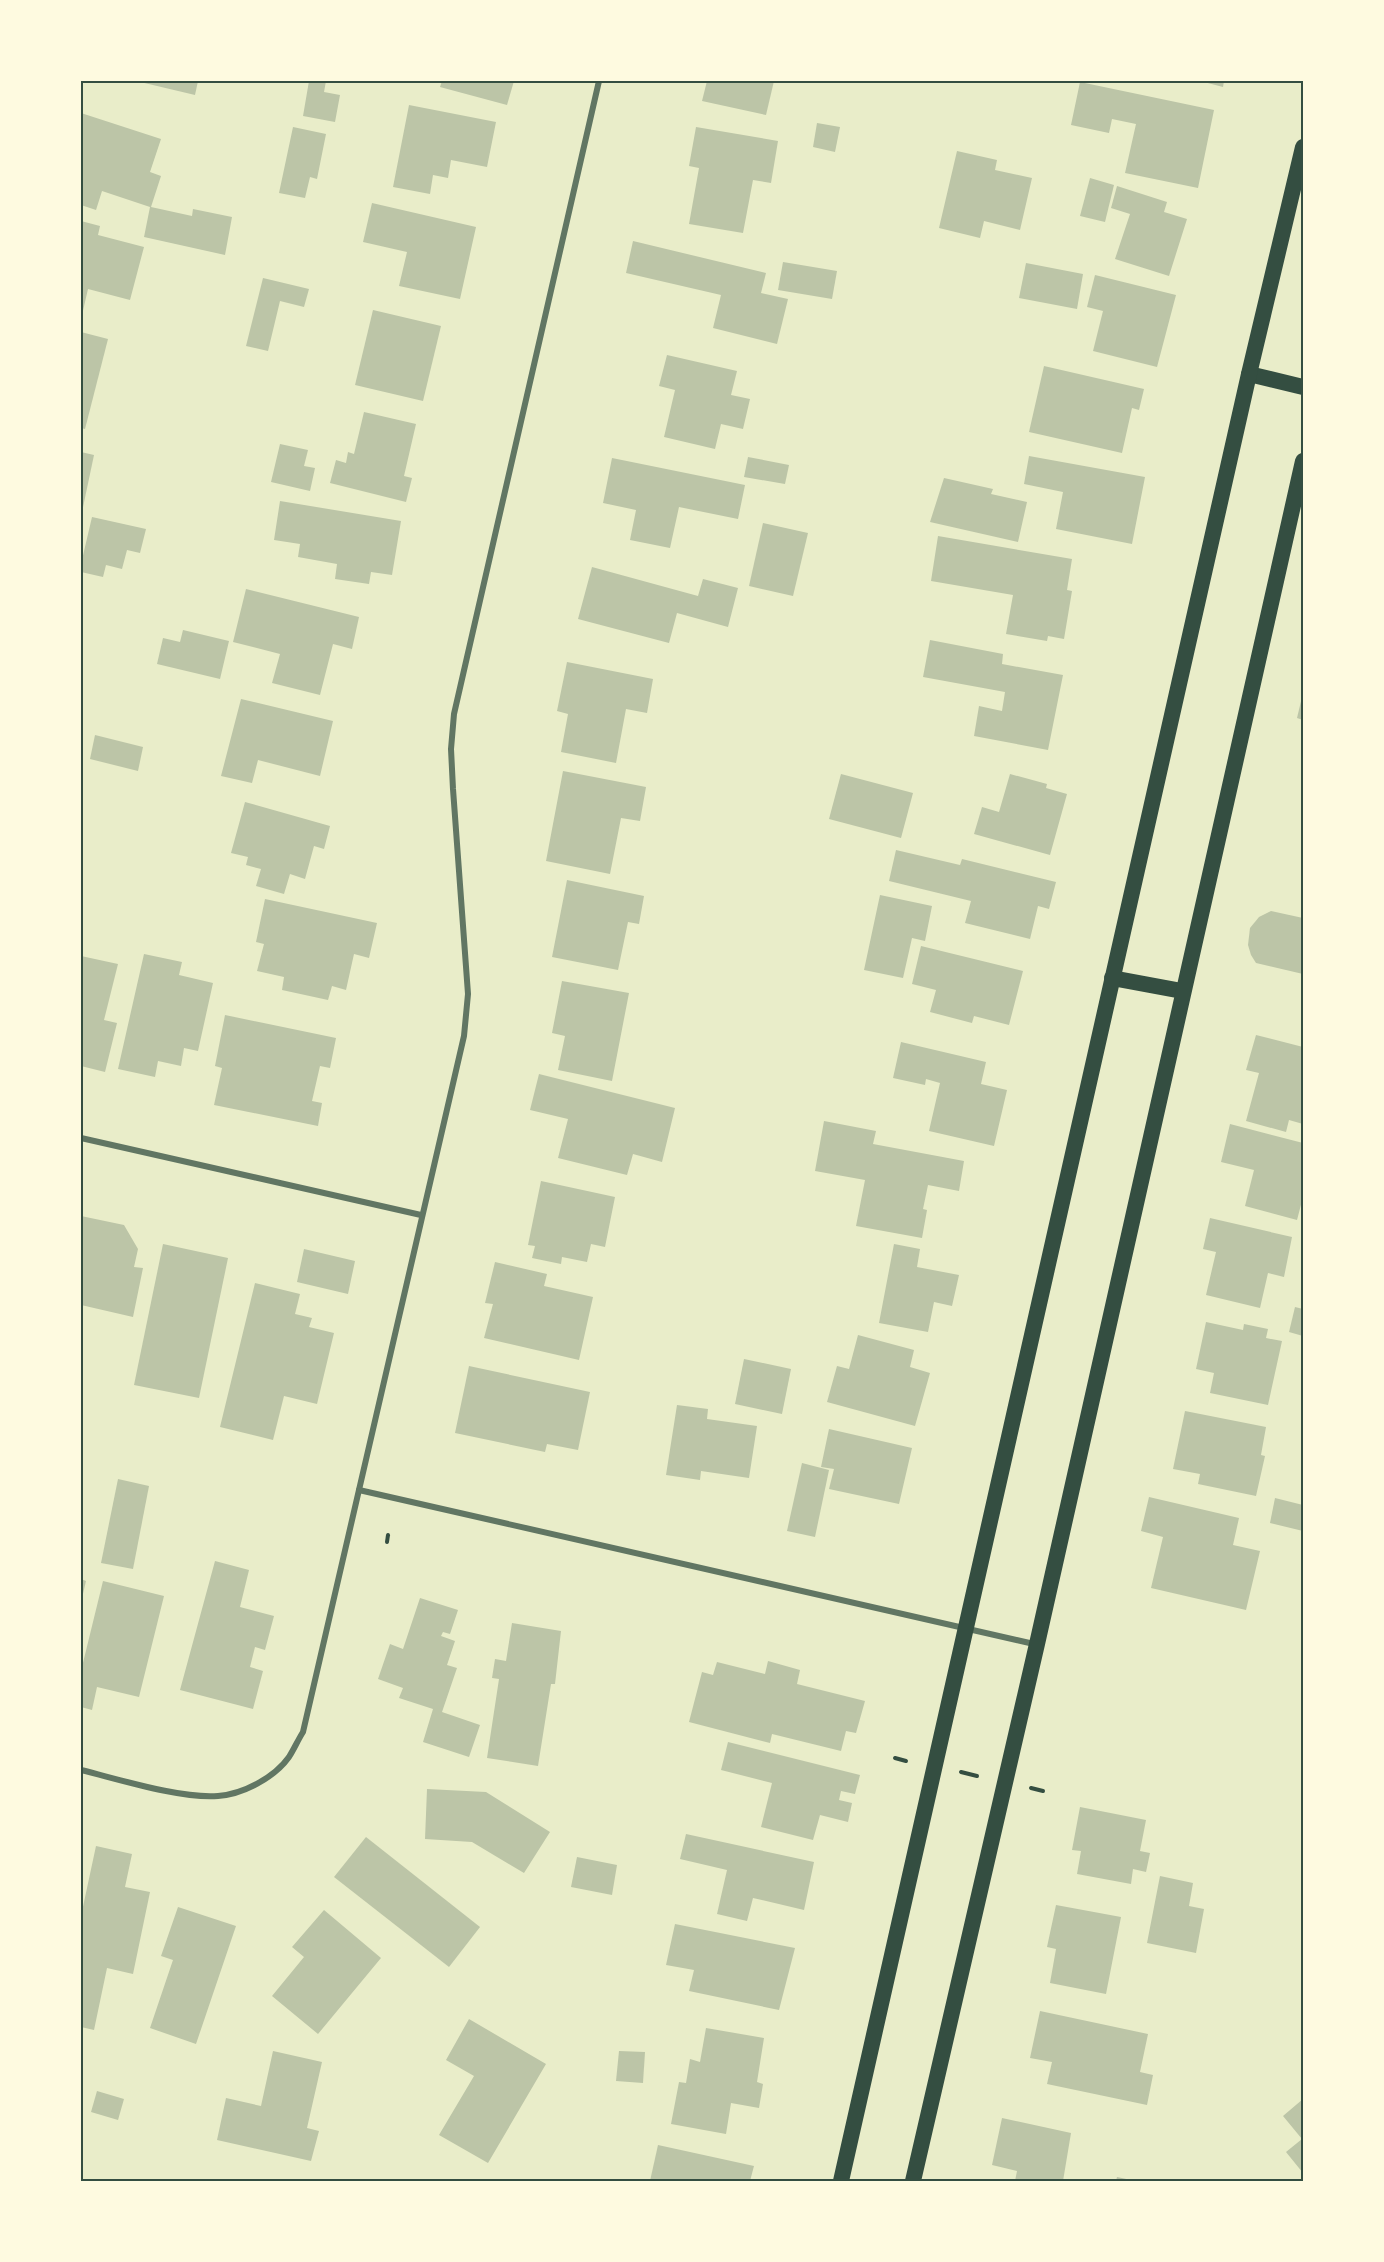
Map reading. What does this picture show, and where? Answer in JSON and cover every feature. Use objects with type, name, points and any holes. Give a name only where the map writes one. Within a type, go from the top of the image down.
[{"type":"highway","points":[[841,2181],[1112,978],[1303,147]]},
{"type":"highway","points":[[1250,374],[1303,387]]},
{"type":"highway","points":[[913,2181],[1037,1644],[1303,461]]},
{"type":"highway","points":[[1112,978],[1182,991]]},
{"type":"street","points":[[81,1770],[183,1793],[217,1796],[244,1790],[265,1779],[288,1758],[303,1732],[464,1036],[468,994],[451,749],[454,714],[599,81]]},
{"type":"street","points":[[81,1138],[421,1215]]},
{"type":"street","points":[[359,1490],[1037,1644]]},
{"type":"path","points":[[387,1542],[388,1535]]},
{"type":"path","points":[[895,1758],[1043,1791]]},
{"type":"building","points":[[136,81],[198,81],[195,95]]},
{"type":"building","points":[[309,81],[326,81],[324,92],[340,95],[335,122],[303,116]]},
{"type":"building","points":[[442,81],[514,81],[507,105],[440,87]]},
{"type":"building","points":[[707,81],[774,81],[766,115],[702,101]]},
{"type":"building","points":[[1200,81],[1224,81],[1223,87]]},
{"type":"building","points":[[1080,82],[1214,110],[1198,188],[1125,173],[1136,124],[1112,119],[1109,133],[1071,125]]},
{"type":"building","points":[[409,105],[496,122],[487,167],[451,160],[448,178],[433,175],[430,194],[393,187]]},
{"type":"building","points":[[81,113],[161,139],[150,172],[161,176],[151,207],[192,216],[193,209],[232,217],[225,255],[144,237],[150,207],[102,191],[96,210],[81,205]]},
{"type":"building","points":[[817,123],[840,127],[835,152],[813,147]]},
{"type":"building","points":[[293,127],[326,134],[317,179],[310,177],[305,198],[279,193]]},
{"type":"building","points":[[696,127],[778,141],[771,183],[753,180],[743,233],[689,224],[699,168],[689,166]]},
{"type":"building","points":[[957,151],[997,160],[995,170],[1032,178],[1020,230],[984,221],[980,238],[939,228]]},
{"type":"building","points":[[1090,178],[1114,185],[1105,222],[1080,216]]},
{"type":"building","points":[[1117,186],[1167,202],[1164,212],[1187,219],[1169,276],[1115,259],[1130,214],[1111,208]]},
{"type":"building","points":[[372,203],[476,227],[460,299],[399,286],[407,252],[363,242]]},
{"type":"building","points":[[81,221],[100,226],[98,235],[144,247],[130,300],[88,289],[82,315]]},
{"type":"building","points":[[633,241],[766,273],[761,293],[788,299],[777,344],[713,328],[721,295],[626,273]]},
{"type":"building","points":[[783,262],[837,271],[832,299],[778,290]]},
{"type":"building","points":[[1026,263],[1083,274],[1077,309],[1019,298]]},
{"type":"building","points":[[1095,275],[1176,295],[1157,367],[1093,351],[1103,311],[1087,307]]},
{"type":"building","points":[[263,278],[309,289],[304,307],[280,301],[268,351],[246,346]]},
{"type":"building","points":[[373,310],[441,326],[423,401],[355,385]]},
{"type":"building","points":[[81,332],[108,339],[85,429],[81,428]]},
{"type":"building","points":[[667,355],[737,371],[731,395],[750,399],[743,429],[721,424],[715,449],[664,437],[675,390],[659,386]]},
{"type":"building","points":[[1044,366],[1144,389],[1139,410],[1132,408],[1122,453],[1029,432]]},
{"type":"building","points":[[364,412],[416,424],[404,476],[412,478],[406,502],[330,483],[336,460],[346,463],[348,452],[354,454]]},
{"type":"building","points":[[280,444],[308,450],[304,466],[315,468],[310,491],[271,482]]},
{"type":"building","points":[[81,452],[94,455],[82,512],[81,511]]},
{"type":"building","points":[[1029,456],[1145,477],[1132,544],[1056,529],[1063,492],[1024,484]]},
{"type":"building","points":[[748,457],[789,465],[785,484],[744,477]]},
{"type":"building","points":[[612,458],[745,485],[738,519],[679,507],[670,548],[630,540],[636,510],[603,503]]},
{"type":"building","points":[[944,478],[993,489],[991,494],[1027,502],[1018,542],[930,522]]},
{"type":"building","points":[[280,501],[401,521],[392,575],[371,572],[369,584],[335,579],[337,564],[298,557],[300,544],[274,540]]},
{"type":"building","points":[[92,517],[146,529],[140,553],[127,550],[122,569],[106,565],[103,577],[81,572]]},
{"type":"building","points":[[763,523],[808,533],[793,596],[749,586]]},
{"type":"building","points":[[938,536],[1072,559],[1067,590],[1072,591],[1064,639],[1048,636],[1047,641],[1006,634],[1013,595],[931,581]]},
{"type":"building","points":[[592,567],[698,596],[703,579],[738,588],[728,627],[677,613],[669,643],[578,619]]},
{"type":"building","points":[[246,589],[359,617],[352,649],[333,644],[320,695],[272,683],[280,654],[233,642]]},
{"type":"building","points":[[183,630],[229,641],[220,679],[157,664],[163,638],[180,642]]},
{"type":"building","points":[[930,640],[1003,654],[1002,664],[1063,675],[1048,750],[974,736],[979,706],[1002,711],[1005,692],[923,677]]},
{"type":"building","points":[[567,662],[653,679],[647,713],[626,709],[616,763],[561,752],[568,714],[557,711]]},
{"type":"building","points":[[1303,697],[1303,720],[1297,718]]},
{"type":"building","points":[[241,699],[333,721],[320,776],[258,760],[252,783],[221,776]]},
{"type":"building","points":[[95,735],[143,747],[138,771],[90,759]]},
{"type":"building","points":[[563,771],[646,787],[640,821],[621,818],[610,874],[546,861]]},
{"type":"building","points":[[841,774],[913,793],[901,838],[829,819]]},
{"type":"building","points":[[1010,774],[1047,784],[1046,788],[1067,794],[1050,855],[974,834],[982,807],[999,812]]},
{"type":"building","points":[[245,802],[330,826],[324,849],[314,846],[305,879],[290,874],[284,894],[256,886],[261,869],[246,865],[248,857],[231,853]]},
{"type":"building","points":[[896,850],[960,865],[962,859],[1056,882],[1049,909],[1038,906],[1030,939],[965,923],[971,901],[889,881]]},
{"type":"building","points":[[567,880],[644,896],[639,924],[628,922],[618,970],[552,957]]},
{"type":"building","points":[[880,895],[932,906],[925,941],[912,938],[903,978],[864,970]]},
{"type":"building","points":[[265,899],[377,923],[369,958],[354,954],[346,990],[332,986],[328,1000],[282,990],[284,977],[257,971],[264,944],[256,942]]},
{"type":"building","points":[[1271,911],[1303,918],[1303,974],[1256,963],[1251,955],[1248,945],[1250,928],[1259,917]]},
{"type":"building","points":[[921,946],[1023,971],[1009,1025],[974,1016],[972,1023],[930,1012],[936,990],[912,984]]},
{"type":"building","points":[[144,954],[182,962],[179,975],[213,983],[198,1051],[184,1048],[181,1066],[158,1061],[155,1077],[118,1069]]},
{"type":"building","points":[[81,956],[118,964],[104,1020],[117,1023],[105,1072],[81,1066]]},
{"type":"building","points":[[562,981],[629,993],[612,1081],[558,1070],[565,1036],[552,1033]]},
{"type":"building","points":[[225,1015],[336,1038],[330,1068],[320,1066],[312,1101],[322,1103],[318,1126],[214,1105],[222,1068],[215,1066]]},
{"type":"building","points":[[1256,1035],[1303,1047],[1303,1124],[1289,1120],[1286,1132],[1246,1121],[1259,1073],[1246,1070]]},
{"type":"building","points":[[901,1042],[986,1062],[981,1084],[1007,1090],[994,1146],[929,1131],[940,1083],[926,1079],[925,1085],[893,1078]]},
{"type":"building","points":[[539,1074],[675,1108],[662,1162],[633,1154],[627,1175],[558,1158],[568,1119],[530,1110]]},
{"type":"building","points":[[824,1121],[876,1131],[873,1144],[964,1161],[959,1191],[928,1185],[923,1209],[927,1210],[922,1238],[856,1226],[865,1180],[815,1171]]},
{"type":"building","points":[[1230,1124],[1303,1143],[1303,1197],[1297,1220],[1245,1206],[1254,1170],[1221,1162]]},
{"type":"building","points":[[541,1181],[615,1197],[605,1247],[591,1244],[587,1262],[562,1257],[561,1264],[532,1258],[535,1246],[528,1245]]},
{"type":"building","points":[[81,1216],[124,1225],[138,1249],[134,1267],[143,1268],[133,1317],[81,1305]]},
{"type":"building","points":[[1210,1218],[1292,1237],[1284,1277],[1268,1273],[1260,1308],[1206,1295],[1216,1252],[1203,1249]]},
{"type":"building","points":[[163,1244],[228,1258],[199,1398],[134,1385]]},
{"type":"building","points":[[894,1244],[920,1249],[917,1267],[959,1275],[952,1306],[934,1302],[928,1332],[879,1323]]},
{"type":"building","points":[[304,1249],[355,1261],[348,1294],[297,1282]]},
{"type":"building","points":[[495,1262],[547,1274],[544,1286],[593,1297],[579,1360],[484,1338],[493,1304],[485,1303]]},
{"type":"building","points":[[255,1283],[300,1294],[295,1314],[312,1318],[309,1327],[334,1333],[317,1404],[284,1396],[273,1440],[220,1427]]},
{"type":"building","points":[[1295,1307],[1303,1309],[1303,1336],[1289,1332]]},
{"type":"building","points":[[1206,1322],[1243,1330],[1244,1324],[1268,1329],[1266,1338],[1282,1341],[1268,1405],[1210,1393],[1214,1373],[1196,1369]]},
{"type":"building","points":[[858,1335],[914,1350],[910,1367],[930,1373],[915,1426],[827,1402],[837,1366],[849,1369]]},
{"type":"building","points":[[744,1359],[791,1369],[782,1414],[735,1404]]},
{"type":"building","points":[[469,1366],[590,1392],[578,1450],[547,1444],[545,1452],[455,1433]]},
{"type":"building","points":[[677,1405],[708,1409],[707,1419],[757,1426],[749,1478],[701,1471],[700,1480],[666,1475]]},
{"type":"building","points":[[1185,1411],[1266,1427],[1261,1455],[1265,1456],[1256,1496],[1198,1484],[1200,1474],[1173,1469]]},
{"type":"building","points":[[829,1429],[912,1448],[899,1504],[829,1489],[834,1469],[821,1467]]},
{"type":"building","points":[[802,1463],[829,1470],[815,1537],[787,1531]]},
{"type":"building","points":[[118,1479],[149,1486],[133,1569],[101,1563]]},
{"type":"building","points":[[1149,1497],[1239,1518],[1233,1545],[1260,1551],[1246,1610],[1151,1588],[1163,1537],[1141,1531]]},
{"type":"building","points":[[1275,1498],[1303,1505],[1303,1531],[1270,1523]]},
{"type":"building","points":[[215,1561],[249,1570],[240,1607],[274,1616],[265,1650],[255,1647],[250,1667],[263,1671],[253,1709],[180,1690]]},
{"type":"building","points":[[81,1579],[86,1581],[82,1598],[81,1598]]},
{"type":"building","points":[[103,1581],[164,1596],[139,1697],[97,1687],[92,1710],[81,1707],[81,1671]]},
{"type":"building","points":[[420,1598],[458,1610],[450,1634],[443,1632],[441,1636],[455,1641],[447,1665],[457,1668],[442,1712],[480,1725],[469,1757],[423,1742],[433,1709],[399,1698],[403,1688],[378,1679],[390,1644],[403,1649]]},
{"type":"building","points":[[512,1623],[561,1631],[555,1684],[551,1684],[538,1766],[487,1758],[499,1679],[492,1678],[495,1659],[506,1661]]},
{"type":"building","points":[[768,1661],[800,1670],[797,1684],[865,1701],[856,1733],[846,1731],[841,1751],[772,1734],[770,1743],[689,1722],[702,1672],[713,1675],[717,1662],[765,1674]]},
{"type":"building","points":[[728,1742],[860,1775],[855,1794],[841,1791],[839,1800],[852,1803],[848,1822],[820,1815],[813,1840],[761,1827],[772,1783],[721,1770]]},
{"type":"building","points":[[427,1789],[486,1792],[550,1832],[524,1873],[472,1842],[425,1839]]},
{"type":"building","points":[[1080,1807],[1146,1820],[1140,1851],[1150,1853],[1146,1872],[1133,1869],[1131,1884],[1077,1874],[1081,1851],[1072,1850]]},
{"type":"building","points":[[686,1834],[814,1862],[804,1910],[753,1898],[747,1921],[717,1914],[727,1870],[680,1859]]},
{"type":"building","points":[[366,1837],[480,1927],[449,1967],[334,1877]]},
{"type":"building","points":[[96,1846],[132,1854],[125,1887],[150,1892],[133,1974],[107,1968],[94,2030],[81,2027],[81,1916]]},
{"type":"building","points":[[577,1857],[617,1865],[612,1895],[571,1887]]},
{"type":"building","points":[[1160,1876],[1193,1883],[1189,1906],[1204,1909],[1196,1953],[1147,1943]]},
{"type":"building","points":[[1056,1905],[1121,1917],[1106,1994],[1050,1983],[1056,1949],[1047,1947]]},
{"type":"building","points":[[178,1907],[236,1926],[196,2044],[150,2028],[173,1960],[161,1956]]},
{"type":"building","points":[[324,1910],[381,1958],[318,2034],[272,1996],[304,1957],[292,1947]]},
{"type":"building","points":[[675,1924],[795,1948],[779,2010],[689,1991],[694,1970],[666,1965]]},
{"type":"building","points":[[1040,2011],[1148,2034],[1140,2072],[1153,2075],[1147,2105],[1047,2084],[1052,2062],[1030,2058]]},
{"type":"building","points":[[469,2019],[546,2064],[488,2163],[439,2135],[474,2076],[446,2060]]},
{"type":"building","points":[[706,2028],[764,2038],[757,2082],[763,2084],[759,2108],[731,2103],[726,2134],[671,2124],[679,2082],[686,2083],[690,2059],[700,2062]]},
{"type":"building","points":[[273,2051],[322,2062],[307,2128],[319,2131],[311,2161],[217,2140],[226,2098],[261,2106]]},
{"type":"building","points":[[619,2051],[645,2052],[643,2083],[616,2081]]},
{"type":"building","points":[[97,2091],[124,2099],[118,2120],[91,2112]]},
{"type":"building","points":[[1303,2099],[1303,2173],[1286,2152],[1302,2139],[1283,2116]]},
{"type":"building","points":[[1002,2118],[1071,2133],[1063,2181],[1015,2181],[1017,2171],[992,2165]]},
{"type":"building","points":[[658,2145],[754,2166],[750,2181],[650,2181]]},
{"type":"building","points":[[1117,2177],[1131,2180],[1131,2181],[1116,2181]]}]
